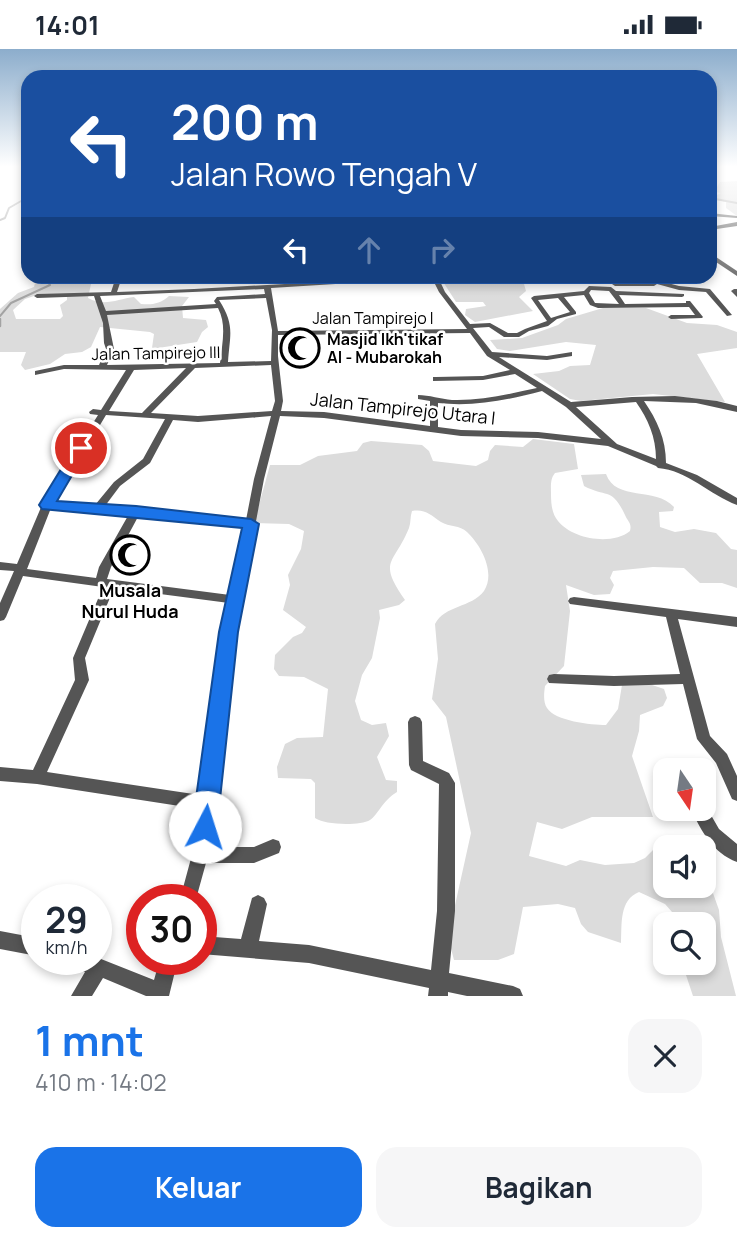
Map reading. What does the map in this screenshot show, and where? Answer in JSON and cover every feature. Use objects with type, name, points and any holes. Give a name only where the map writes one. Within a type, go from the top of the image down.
[{"type":"street","points":[[717,228],[737,225]]},
{"type":"street","points":[[717,259],[735,271]]},
{"type":"street","points":[[113,294],[117,284]]},
{"type":"street","points":[[37,296],[209,291],[304,284]]},
{"type":"street","points":[[437,284],[490,354],[569,405],[610,443],[661,466],[694,477],[737,502]]},
{"type":"street","points":[[615,284],[664,284],[681,291],[700,317],[671,317]]},
{"type":"street","points":[[192,884],[200,855],[208,803],[218,708],[235,600],[259,479],[277,413],[279,393],[275,333],[267,286]]},
{"type":"street","points":[[586,293],[589,288],[611,289],[623,305]]},
{"type":"street","points":[[616,293],[708,290],[729,315]]},
{"type":"street","points":[[209,291],[226,317],[224,365]]},
{"type":"street","points":[[586,293],[594,305],[691,305]]},
{"type":"street","points":[[550,321],[533,299],[586,293]]},
{"type":"street","points":[[96,294],[104,313],[110,353],[102,367]]},
{"type":"street","points":[[104,313],[268,296]]},
{"type":"street","name":"Jalan Tampirejo I","points":[[275,333],[470,329],[490,325],[514,336],[574,313],[560,296]]},
{"type":"street","points":[[490,354],[547,358],[569,354]]},
{"type":"street","name":"Jalan Tampirejo III","points":[[38,373],[59,367],[131,368],[276,363]]},
{"type":"street","points":[[143,416],[193,366]]},
{"type":"street","points":[[0,617],[47,505],[131,368]]},
{"type":"street","points":[[436,379],[483,378],[516,371]]},
{"type":"street","points":[[421,397],[434,401],[490,400],[545,388]]},
{"type":"street","points":[[569,405],[639,399],[689,400],[737,409]]},
{"type":"street","points":[[639,399],[658,432],[662,449],[661,466]]},
{"type":"street","points":[[434,401],[434,429]]},
{"type":"street","name":"Jalan Tampirejo Utara I","points":[[93,412],[170,418],[222,418],[277,413],[360,418],[461,433],[551,436],[610,443]]},
{"type":"street","points":[[98,508],[117,484],[147,461],[170,418]]},
{"type":"street","points":[[47,505],[136,511],[251,524]]},
{"type":"street","points":[[37,777],[82,680],[79,658],[106,582],[105,567],[136,511]]},
{"type":"street","points":[[0,566],[235,600]]},
{"type":"street","points":[[574,601],[737,622]]},
{"type":"street","points":[[671,614],[704,739],[722,759],[737,794]]},
{"type":"street","points":[[554,679],[686,679]]},
{"type":"street","points":[[415,722],[416,765],[444,778],[447,783],[446,911],[438,988]]},
{"type":"street","points":[[0,774],[37,777],[208,803]]},
{"type":"street","points":[[705,821],[713,835],[737,854]]},
{"type":"street","points":[[200,855],[254,855],[273,848]]},
{"type":"street","points":[[248,948],[258,904]]},
{"type":"street","points":[[0,940],[21,944]]},
{"type":"street","points":[[217,946],[321,956],[438,988],[513,996]]},
{"type":"street","points":[[112,973],[159,994],[164,975]]},
{"type":"street","points":[[82,996],[94,975]]},
{"type":"shaded area","points":[[35,284],[91,284],[88,298],[100,302],[134,297],[141,304],[149,304],[169,296],[189,297],[182,306],[183,318],[206,320],[208,327],[197,342],[152,348],[154,334],[150,332],[100,327],[91,347],[82,352],[65,354],[50,364],[25,370],[21,365],[26,352],[0,352],[0,309],[18,293],[34,287]],"holes":[[[40,294],[67,295],[67,300],[60,305],[63,316],[60,319],[16,319],[13,310],[25,299]]]},
{"type":"shaded area","points":[[444,284],[524,284],[526,291],[519,297],[533,311],[475,322],[465,315],[466,309],[486,306],[483,302],[456,302]]},
{"type":"shaded area","points":[[603,308],[646,308],[687,323],[717,325],[737,332],[737,348],[697,354],[725,402],[653,394],[581,401],[570,399],[533,374],[559,371],[570,366],[590,365],[596,345],[566,342],[510,351],[497,349],[490,340],[522,338],[558,325],[566,319]]},
{"type":"shaded area","points":[[533,439],[574,444],[578,469],[555,473],[551,485],[554,515],[564,527],[573,532],[603,539],[622,536],[630,531],[629,523],[616,500],[584,486],[581,475],[606,474],[618,488],[657,497],[674,507],[673,511],[659,512],[660,527],[675,532],[694,529],[716,533],[731,549],[737,550],[737,588],[722,583],[700,583],[684,568],[653,567],[613,571],[610,578],[614,585],[610,594],[594,595],[566,585],[570,611],[564,666],[545,686],[546,706],[551,712],[565,719],[606,725],[618,709],[622,685],[652,685],[664,689],[667,698],[663,706],[640,715],[632,756],[653,817],[592,817],[562,829],[537,822],[529,856],[566,866],[580,860],[605,865],[634,863],[653,850],[653,898],[715,898],[719,910],[721,937],[736,996],[693,996],[686,975],[716,975],[716,912],[672,912],[665,904],[639,892],[625,907],[621,943],[588,932],[581,924],[575,908],[558,904],[523,907],[514,954],[498,960],[454,960],[448,937],[471,833],[446,717],[432,699],[438,659],[435,624],[445,613],[479,597],[487,584],[488,576],[482,552],[461,528],[444,524],[424,512],[412,511],[409,528],[390,569],[405,600],[399,605],[379,610],[380,618],[372,658],[362,675],[355,701],[361,720],[372,725],[386,723],[389,736],[377,757],[386,780],[397,781],[397,792],[370,820],[351,824],[334,823],[315,818],[315,783],[311,779],[278,778],[277,767],[285,744],[297,738],[323,737],[328,689],[304,677],[279,676],[274,669],[275,655],[306,627],[283,610],[290,585],[288,575],[301,549],[304,531],[289,524],[254,523],[270,465],[300,465],[318,456],[357,451],[363,443],[371,441],[422,445],[429,451],[433,461],[476,466],[488,460],[495,445],[523,447]]},
{"type":"building","name":"Musala Nurul Huda","points":[[125,541],[142,544],[139,548],[144,549],[138,557],[118,554]]},
{"type":"waterway","points":[[0,220],[5,218],[8,210]]},
{"type":"waterway","points":[[0,316],[11,303],[49,284]]},
{"type":"waterway","points":[[0,319],[0,326]]},
{"type":"place","name":"Masjid Ikh'tikaf Al - Mubarokah","points":[[300,348]]},
{"type":"place","name":"Musala Nurul Huda","points":[[130,555]]},
{"type":"route","points":[[81,448],[47,505],[136,511],[251,524],[229,632],[205,827]]}]
